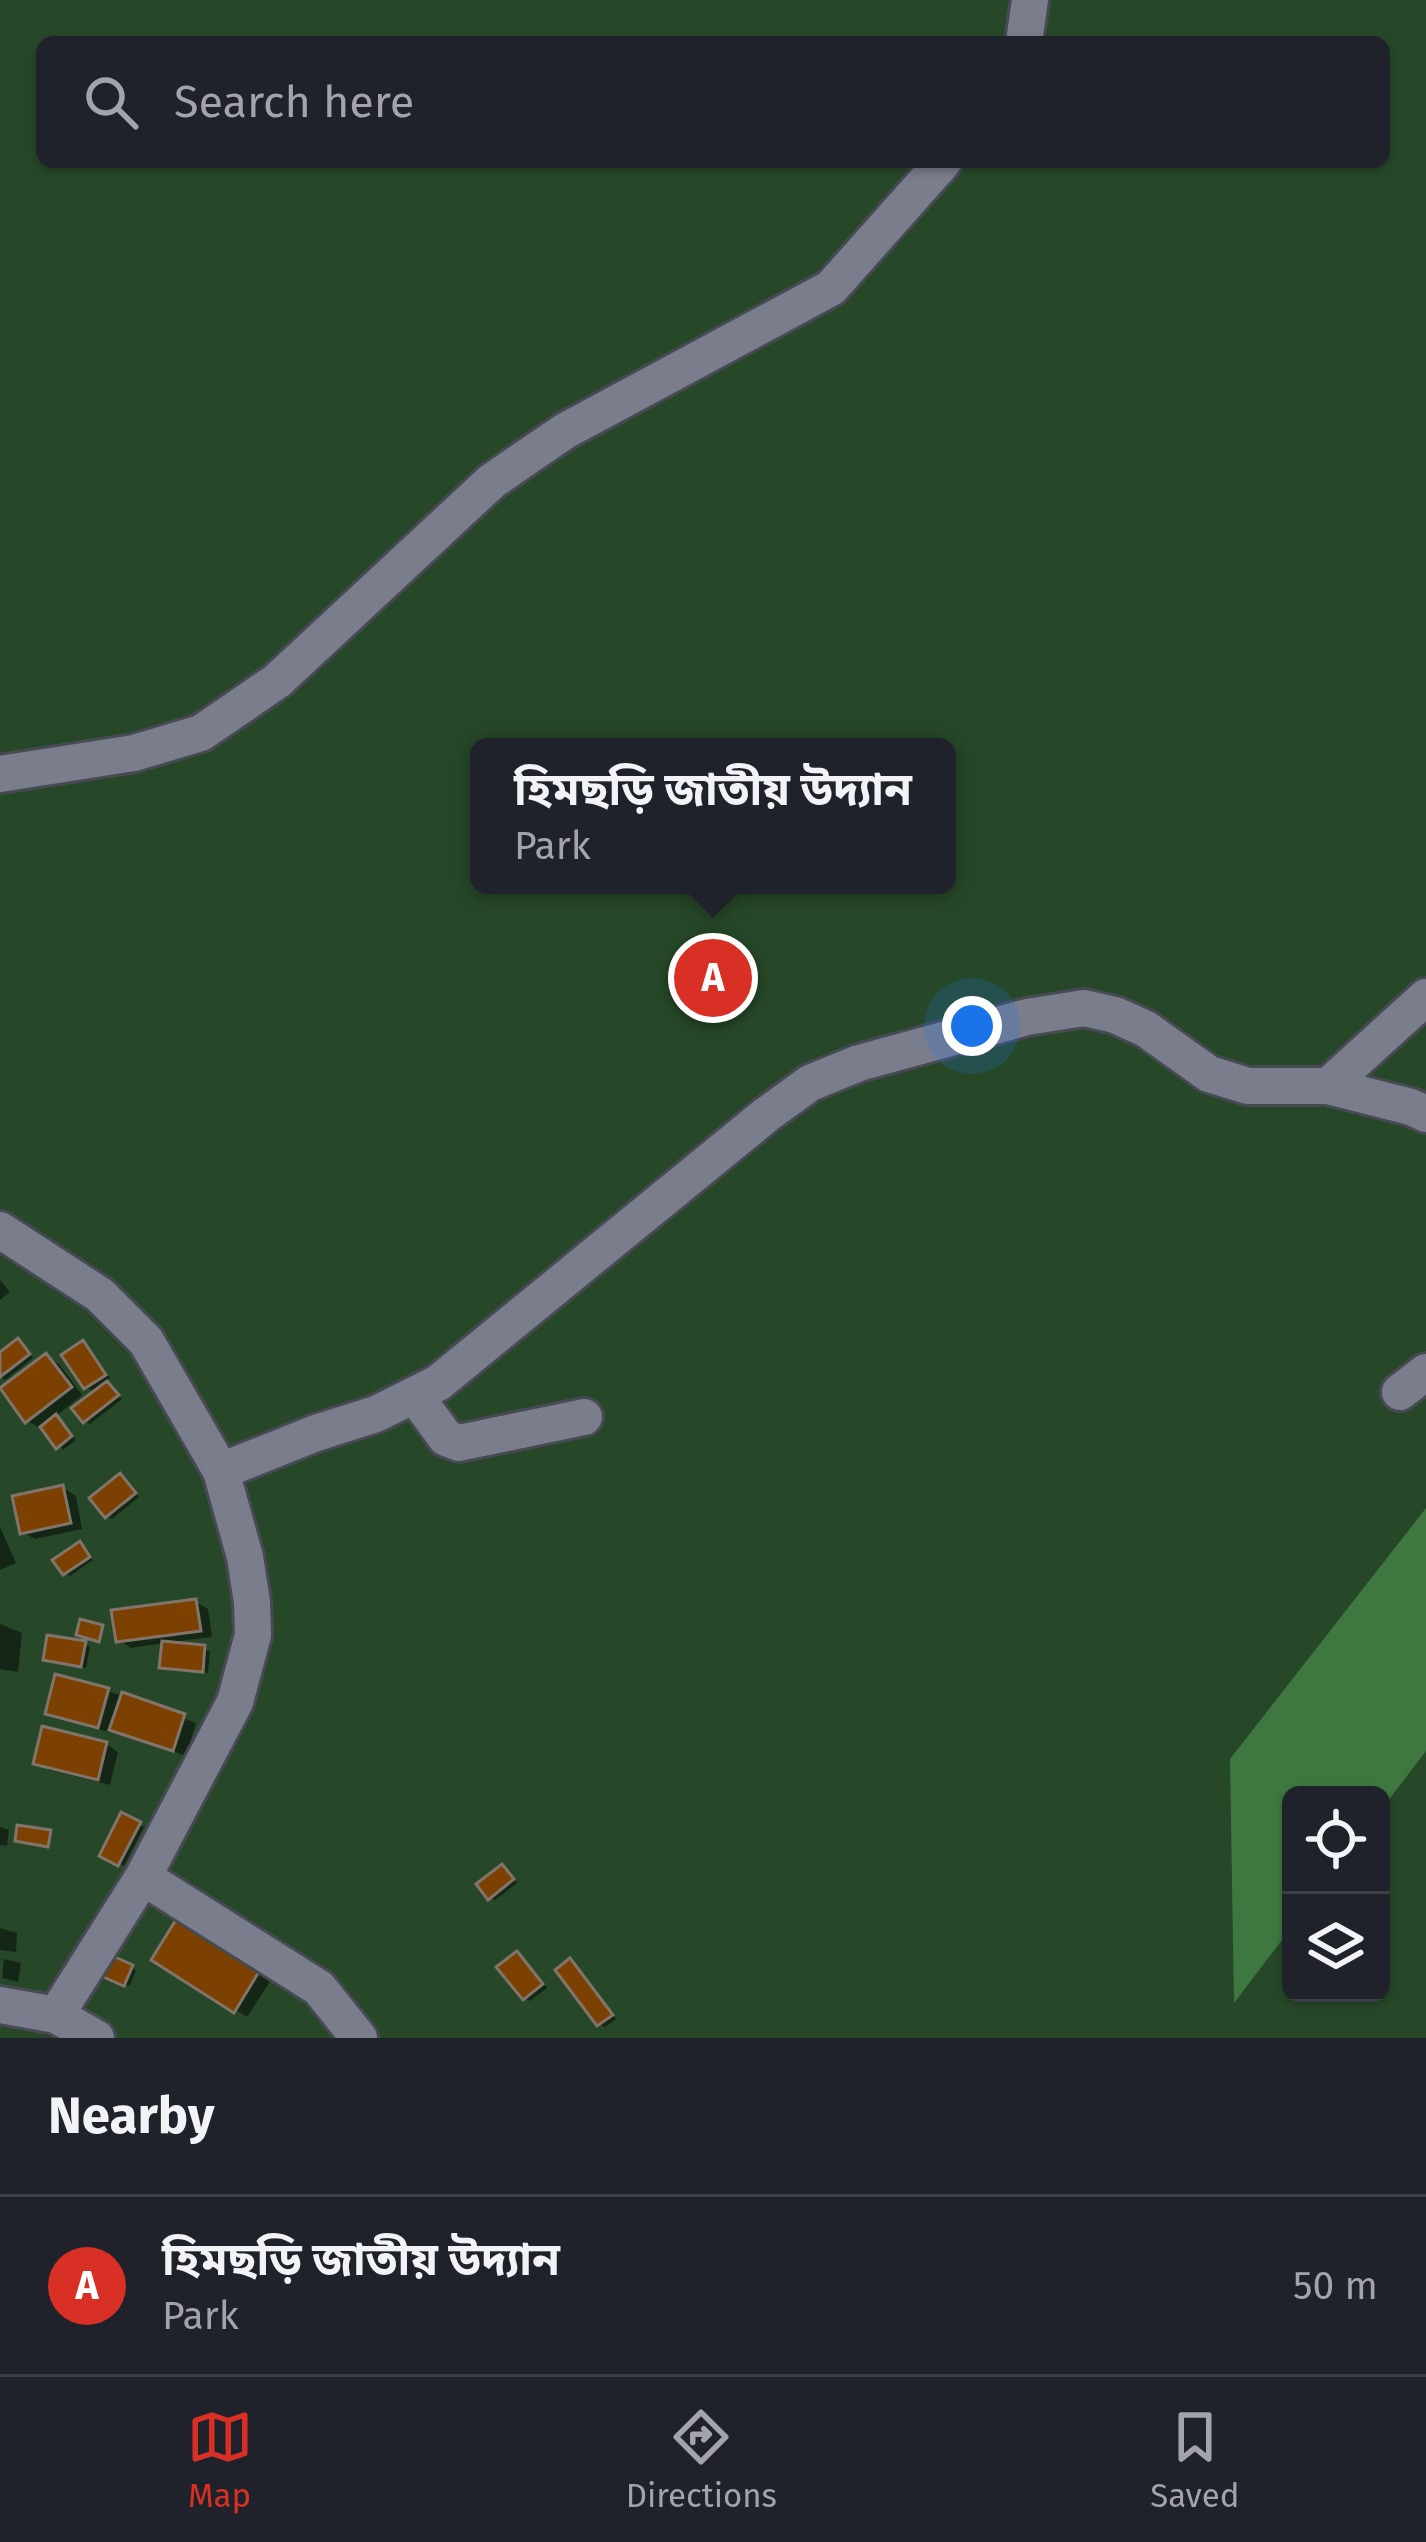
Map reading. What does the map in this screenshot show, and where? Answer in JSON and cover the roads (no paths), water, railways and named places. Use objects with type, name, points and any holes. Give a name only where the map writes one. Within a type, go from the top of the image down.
[{"type":"street","points":[[1025,36],[1030,0]]},
{"type":"street","points":[[0,774],[134,753],[201,733],[278,681],[492,481],[565,431],[831,287],[938,168]]},
{"type":"street","points":[[1328,1086],[1426,997]]},
{"type":"street","points":[[220,1472],[416,1396],[766,1115],[810,1083],[859,1064],[1027,1017],[1084,1008],[1146,1029],[1210,1074],[1248,1086],[1328,1086],[1426,1114]]},
{"type":"street","points":[[0,1230],[116,1308],[146,1341],[220,1472],[245,1558],[253,1634],[235,1702],[143,1877],[56,2015]]},
{"type":"street","points":[[416,1396],[446,1438],[459,1443],[584,1417]]},
{"type":"street","points":[[143,1877],[319,1988],[358,2038]]},
{"type":"street","points":[[0,2005],[56,2015],[96,2038]]},
{"type":"place","name":"হিমছড়ি জাতীয় উদ্যান","points":[[713,978]]}]
